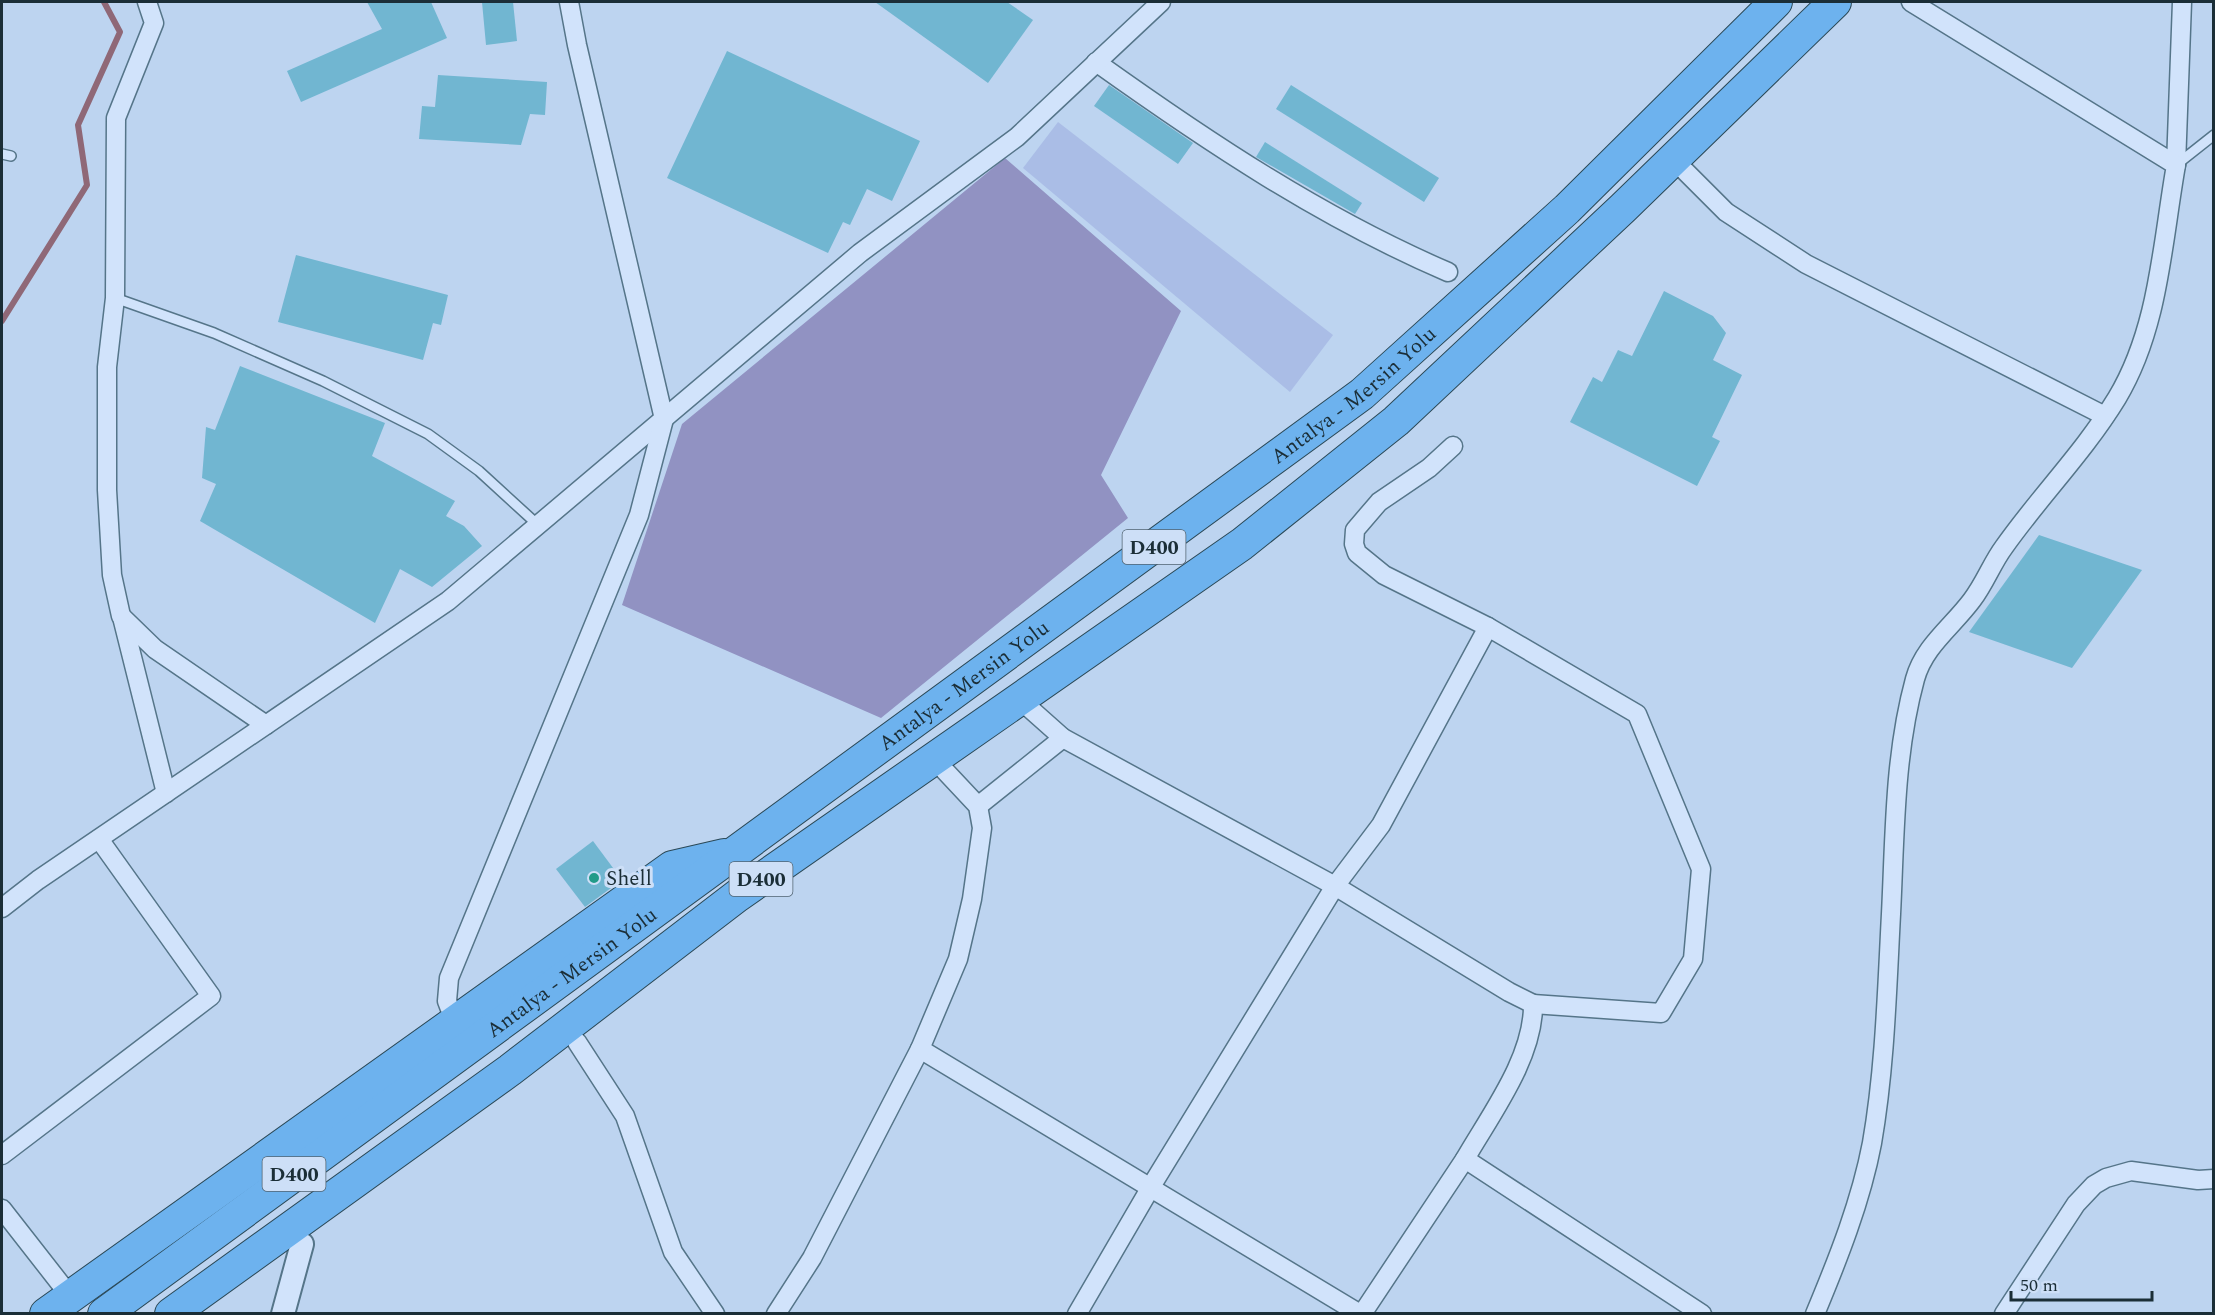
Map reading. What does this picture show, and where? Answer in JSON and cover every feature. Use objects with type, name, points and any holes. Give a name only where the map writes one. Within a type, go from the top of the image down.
[{"type":"highway","name":"Antalya - Mersin Yolu","points":[[104,1314],[1362,394],[1567,209],[1776,2]]},
{"type":"highway","name":"Antalya - Mersin Yolu","points":[[171,1314],[510,1070],[737,896],[1242,544],[1396,421],[1835,2]]},
{"type":"highway","points":[[58,1305],[672,867],[740,851]]},
{"type":"highway","points":[[207,1314],[592,1031],[737,896]]},
{"type":"street","points":[[147,2],[154,23],[116,117],[115,298],[106,367],[107,490],[112,575],[166,793]]},
{"type":"street","points":[[455,1022],[447,1001],[448,978],[639,515],[664,419],[569,2]]},
{"type":"street","points":[[2,908],[99,838],[448,601],[860,253],[1017,137],[1161,2]]},
{"type":"street","points":[[1911,2],[2176,165]]},
{"type":"street","points":[[1815,1314],[1836,1266],[1871,1144],[1882,1054],[1898,768],[1915,679],[1924,654],[1973,599],[2002,549],[2080,454],[2119,395],[2144,338],[2160,282],[2176,165],[2182,2]]},
{"type":"street","points":[[1096,62],[1166,112],[1312,205],[1384,245],[1448,272]]},
{"type":"street","points":[[1673,159],[1726,212],[1806,264],[2105,416]]},
{"type":"street","points":[[1018,698],[1063,738],[1335,886],[1509,992],[1533,1004],[1661,1013],[1693,959],[1701,869],[1637,714],[1488,627],[1384,575],[1357,553],[1354,544],[1355,530],[1379,502],[1429,468],[1453,446]]},
{"type":"street","points":[[122,616],[155,649],[266,724]]},
{"type":"street","points":[[1077,1314],[1150,1188],[1335,886],[1381,825],[1488,627]]},
{"type":"street","points":[[978,806],[1063,738]]},
{"type":"street","points":[[776,1314],[812,1258],[920,1049],[958,959],[972,899],[982,828],[978,806],[933,758]]},
{"type":"street","points":[[2,1155],[211,996],[99,838]]},
{"type":"street","points":[[920,1049],[1361,1314],[1464,1159],[1525,1052],[1533,1023],[1533,1004]]},
{"type":"street","points":[[577,1042],[625,1116],[673,1252],[715,1314]]},
{"type":"street","points":[[1464,1159],[1702,1314]]},
{"type":"street","points":[[2004,1314],[2076,1204],[2094,1185],[2106,1178],[2131,1171],[2198,1180],[2214,1179]]},
{"type":"street","points":[[2,1209],[58,1305]]},
{"type":"street","points":[[283,1314],[302,1244]]},
{"type":"lane","points":[[2176,165],[2209,144],[2214,135]]},
{"type":"lane","points":[[115,298],[213,333],[323,381],[428,434],[479,471],[538,525]]},
{"type":"shaded area","points":[[1058,122],[1333,335],[1290,392],[1023,168]]},
{"type":"shaded area","points":[[1005,158],[1181,311],[1101,475],[1128,518],[881,718],[622,605],[682,424]]},
{"type":"building","points":[[367,2],[431,2],[447,38],[301,102],[287,71],[382,29]]},
{"type":"building","points":[[482,2],[513,2],[517,41],[486,45]]},
{"type":"building","points":[[875,2],[1007,2],[1033,20],[988,83]]},
{"type":"building","points":[[727,51],[920,141],[892,201],[867,189],[850,225],[843,222],[828,253],[667,178]]},
{"type":"building","points":[[438,75],[547,82],[545,115],[530,114],[521,145],[419,139],[422,106],[435,107]]},
{"type":"building","points":[[1109,85],[1193,143],[1178,164],[1094,106]]},
{"type":"building","points":[[1291,85],[1439,178],[1424,202],[1276,109]]},
{"type":"building","points":[[1265,142],[1362,203],[1355,214],[1256,157]]},
{"type":"building","points":[[296,255],[448,295],[441,325],[433,323],[423,360],[278,322]]},
{"type":"building","points":[[1664,291],[1713,316],[1726,333],[1713,360],[1742,375],[1712,437],[1720,441],[1697,486],[1570,422],[1593,377],[1602,382],[1618,350],[1632,356]]},
{"type":"building","points":[[240,366],[385,423],[372,456],[455,501],[446,516],[464,526],[482,546],[432,587],[400,569],[375,623],[200,521],[216,484],[202,478],[206,427],[215,430]]},
{"type":"building","points":[[2039,535],[2142,570],[2072,668],[1969,632]]},
{"type":"building","points":[[593,841],[622,880],[585,907],[556,869]]},
{"type":"waterway","points":[[2,321],[87,185],[78,125],[120,32],[104,2]]},
{"type":"place","name":"Shell","points":[[594,878]]}]
